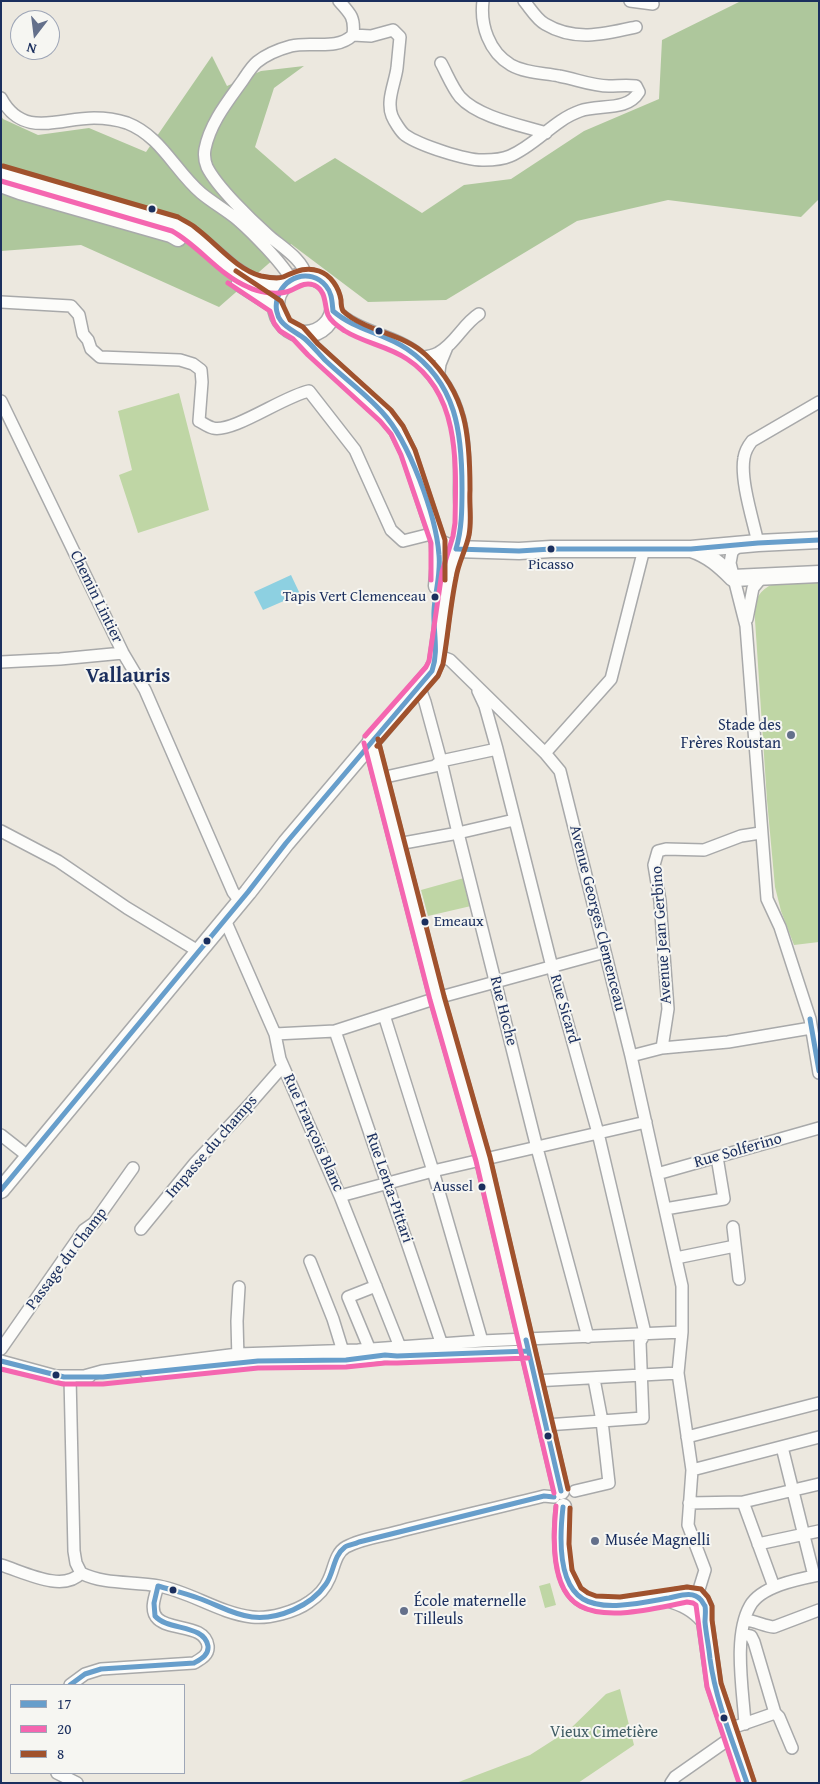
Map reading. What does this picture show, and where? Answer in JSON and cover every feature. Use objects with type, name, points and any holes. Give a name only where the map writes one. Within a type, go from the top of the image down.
[{"type":"main road","points":[[1,173],[175,224],[191,233],[233,269],[250,280],[267,285],[294,280],[322,281],[328,287],[334,302],[331,318],[320,329],[298,333]]},
{"type":"main road","points":[[1,184],[171,234],[199,250],[224,272],[276,306]]},
{"type":"main road","points":[[294,280],[278,295],[276,306],[281,320],[285,326],[298,333],[386,416],[397,430],[408,452],[436,538],[439,572],[434,614],[437,655]]},
{"type":"main road","points":[[1,1190],[225,920],[286,843],[432,671],[437,655],[449,570],[462,531],[463,464],[460,429],[451,398],[438,379],[419,358],[392,342],[349,324],[333,311]]},
{"type":"main road","points":[[436,538],[456,549],[519,551],[551,549],[692,549],[740,544],[819,540]]},
{"type":"main road","points":[[692,549],[718,563],[733,578],[819,574]]},
{"type":"main road","points":[[371,741],[437,998],[483,1159],[534,1382],[563,1497],[562,1527],[565,1573],[572,1589],[584,1600],[607,1605],[687,1594],[697,1596],[702,1601],[705,1607],[705,1621],[714,1685],[735,1730],[747,1783]]},
{"type":"main road","points":[[666,1598],[696,1611],[705,1621]]},
{"type":"street","points":[[1,98],[4,104],[17,116],[32,122],[50,124],[94,118],[127,123],[153,138],[200,192],[238,220],[294,280],[305,270],[300,263],[266,234],[214,178],[206,166],[204,153],[211,129],[232,94],[256,62],[278,50],[293,45],[335,44],[348,40],[353,35],[354,22],[346,8],[339,1]]},
{"type":"street","points":[[353,35],[372,36],[393,30],[400,37],[397,69],[390,99],[392,116],[404,134],[457,156],[483,160],[508,156],[530,146],[546,132],[581,111],[623,104],[635,99],[639,92],[636,86],[594,84],[534,72],[511,65],[494,50],[486,34],[481,15],[483,1]]},
{"type":"street","points":[[524,1],[544,24],[571,35],[602,35],[636,27]]},
{"type":"street","points":[[630,1],[653,4]]},
{"type":"street","points":[[441,63],[460,97],[473,108],[546,132]]},
{"type":"street","points":[[1,302],[71,306],[79,315],[82,334],[88,340],[91,349],[100,357],[180,360],[193,364],[201,370],[199,421],[213,429],[235,424],[297,394],[309,391],[354,450],[391,530],[403,541],[436,538]]},
{"type":"street","points":[[419,358],[437,354],[447,347],[470,320],[480,314]]},
{"type":"street","points":[[438,379],[440,364],[447,347]]},
{"type":"street","name":"Chemin Lintier","points":[[1,401],[123,653],[145,690],[233,892],[240,901]]},
{"type":"street","points":[[758,543],[744,480],[743,459],[746,449],[752,441],[819,402]]},
{"type":"street","points":[[740,544],[732,552],[730,563],[746,626],[760,833],[767,899],[780,927],[813,1020],[819,1073]]},
{"type":"street","points":[[545,753],[611,679],[644,549]]},
{"type":"street","points":[[746,626],[753,588],[762,577]]},
{"type":"street","points":[[1,662],[123,653]]},
{"type":"street","name":"Avenue Georges Clemenceau","points":[[437,655],[450,660],[560,770],[631,1056],[682,1286],[682,1332],[678,1373],[692,1470],[688,1525],[705,1570],[697,1596]]},
{"type":"street","name":"Rue Hoche","points":[[419,686],[442,761],[458,833],[537,1148],[588,1337]]},
{"type":"street","name":"Rue Sicard","points":[[476,687],[485,706],[497,749],[552,967],[598,1133],[645,1333]]},
{"type":"street","points":[[381,778],[435,766],[442,761],[497,749]]},
{"type":"street","points":[[398,844],[514,820]]},
{"type":"street","points":[[1,831],[58,862],[126,908],[198,951]]},
{"type":"street","name":"Avenue Jean Gerbino","points":[[662,1048],[668,1009],[660,901],[654,865],[658,852],[666,849],[704,850],[741,836],[760,833]]},
{"type":"street","name":"Rue François Blanc","points":[[225,920],[275,1034],[280,1059],[340,1196],[376,1286],[393,1350]]},
{"type":"street","points":[[275,1034],[336,1030],[437,998],[605,952]]},
{"type":"street","points":[[384,1015],[432,1171],[478,1341],[476,1354]]},
{"type":"street","points":[[631,1056],[662,1048],[728,1042],[813,1020]]},
{"type":"street","name":"Rue Lenta-Pittari","points":[[336,1030],[387,1183],[446,1348]]},
{"type":"street","name":"Impasse du champs","points":[[141,1229],[195,1163],[283,1066]]},
{"type":"street","points":[[340,1196],[432,1171],[646,1122]]},
{"type":"street","name":"Rue Solferino","points":[[657,1174],[819,1128]]},
{"type":"street","points":[[1,1135],[29,1157]]},
{"type":"street","points":[[665,1209],[724,1199],[717,1157]]},
{"type":"street","name":"Passage du Champ","points":[[1,1349],[84,1230],[94,1223],[133,1168]]},
{"type":"street","points":[[733,1227],[739,1280]]},
{"type":"street","points":[[676,1258],[735,1246]]},
{"type":"street","points":[[310,1261],[333,1319],[344,1356]]},
{"type":"street","points":[[367,1352],[348,1297],[376,1286]]},
{"type":"street","points":[[238,1358],[239,1287]]},
{"type":"street","points":[[446,1348],[476,1354],[588,1337],[682,1332]]},
{"type":"street","points":[[546,1425],[643,1418],[640,1342],[645,1333]]},
{"type":"street","points":[[1,1361],[56,1376],[70,1377],[84,1376],[102,1371],[238,1358],[344,1356],[367,1352],[446,1348],[478,1341],[527,1346]]},
{"type":"street","points":[[534,1382],[678,1373]]},
{"type":"street","points":[[70,1377],[74,1551],[76,1563],[81,1573],[94,1579],[158,1586],[188,1594],[235,1613],[253,1617],[269,1616],[296,1609],[319,1594],[328,1582],[338,1555],[345,1547],[436,1522],[544,1496],[563,1497],[608,1483],[602,1421],[594,1379]]},
{"type":"street","points":[[687,1437],[819,1403]]},
{"type":"street","points":[[692,1470],[819,1437]]},
{"type":"street","points":[[735,1730],[740,1648],[750,1605],[758,1597],[774,1587],[786,1582],[816,1575],[802,1534],[782,1447]]},
{"type":"street","points":[[689,1503],[743,1502],[819,1484]]},
{"type":"street","points":[[743,1502],[774,1587]]},
{"type":"street","points":[[758,1544],[819,1531]]},
{"type":"street","points":[[1,1565],[57,1583],[77,1578],[81,1573]]},
{"type":"street","points":[[71,1684],[85,1674],[101,1669],[194,1663],[203,1658],[208,1651],[205,1637],[196,1632],[165,1623],[158,1619],[154,1613],[153,1605],[158,1586]]},
{"type":"street","points":[[745,1620],[774,1627],[819,1610]]},
{"type":"street","points":[[742,1634],[751,1636],[754,1642],[775,1713],[779,1717],[792,1748]]},
{"type":"street","points":[[673,1780],[735,1730],[775,1713]]},
{"type":"street","points":[[59,1774],[77,1783]]},
{"type":"green space","points":[[741,1],[819,1],[819,199],[801,217],[668,200],[577,221],[446,300],[368,302],[291,244],[219,307],[81,245],[1,251],[1,116],[3,119],[38,135],[89,128],[146,152],[212,56],[227,86],[261,71],[304,66],[274,88],[255,147],[295,182],[335,158],[422,213],[464,185],[511,179],[584,131],[659,99],[662,40]]},
{"type":"green space","points":[[179,393],[209,510],[138,533],[119,475],[132,470],[118,411]]},
{"type":"green space","name":"Stade des Frères Roustan","points":[[819,579],[819,942],[794,945],[781,911],[775,887],[767,800],[754,605],[765,589],[772,585],[790,580]]},
{"type":"green space","points":[[464,878],[471,906],[428,916],[421,890]]},
{"type":"green space","points":[[550,1583],[556,1605],[545,1608],[539,1586]]},
{"type":"green space","name":"Vieux Cimetière","points":[[620,1689],[634,1745],[578,1783],[456,1783],[530,1755],[569,1730],[606,1694]]},
{"type":"water","points":[[291,575],[300,594],[263,610],[254,592]]},
{"type":"transit line","name":"8","points":[[3,166],[178,217],[195,227],[235,262],[252,273],[272,278],[281,278],[300,270],[309,269],[323,273],[331,279],[336,287],[344,312],[361,323],[399,338],[418,348],[440,370],[450,385],[458,401],[467,434],[470,470],[470,524],[468,541],[457,572],[443,664],[438,676],[377,746]]},
{"type":"transit line","name":"20","points":[[1,181],[172,231],[238,282],[257,290],[282,293],[306,284],[314,285],[323,294],[328,315],[335,324],[360,339],[407,359],[425,374],[437,391],[446,411],[452,433],[456,478],[455,523],[442,572],[429,661],[426,667],[365,736]]},
{"type":"transit line","name":"8","points":[[236,271],[281,301],[290,320],[303,327],[318,344],[391,410],[403,426],[415,450],[445,540],[445,580]]},
{"type":"transit line","name":"17","points":[[1,1190],[248,892],[286,843],[432,671],[435,656],[434,611],[439,555],[433,520],[411,459],[402,441],[382,412],[326,361],[305,339],[283,324],[277,314],[276,303],[280,292],[290,280],[305,276],[320,280],[326,286],[331,298],[333,311]]},
{"type":"transit line","name":"20","points":[[228,283],[270,311],[274,323],[280,331],[293,339],[380,421],[391,434],[401,455],[431,543],[431,580]]},
{"type":"transit line","name":"17","points":[[333,311],[351,323],[407,349],[424,362],[437,377],[446,393],[458,429],[462,468],[461,519],[456,549]]},
{"type":"transit line","name":"17","points":[[456,549],[519,551],[551,549],[691,549],[819,540]]},
{"type":"transit line","name":"8","points":[[378,739],[444,996],[490,1157],[568,1489]]},
{"type":"transit line","name":"20","points":[[364,743],[430,1000],[476,1161],[554,1493]]},
{"type":"transit line","name":"17","points":[[810,1019],[819,1071]]},
{"type":"transit line","name":"17","points":[[526,1340],[561,1491]]},
{"type":"transit line","name":"17","points":[[1,1361],[64,1377],[103,1377],[258,1361],[346,1360],[385,1355],[528,1351]]},
{"type":"transit line","name":"20","points":[[1,1369],[63,1384],[103,1384],[258,1368],[346,1367],[385,1363],[528,1358]]},
{"type":"transit line","name":"17","points":[[158,1586],[205,1600],[245,1616],[262,1617],[283,1614],[303,1605],[320,1592],[329,1580],[338,1555],[346,1546],[544,1496],[554,1497]]},
{"type":"transit line","name":"20","points":[[556,1506],[554,1547],[558,1575],[563,1588],[570,1598],[580,1606],[604,1613],[618,1613],[648,1610],[687,1602],[696,1605],[707,1687],[739,1783]]},
{"type":"transit line","name":"17","points":[[563,1507],[561,1543],[564,1570],[568,1582],[583,1599],[602,1605],[625,1605],[690,1594],[702,1601],[705,1606],[706,1631],[716,1691],[747,1783]]},
{"type":"transit line","name":"8","points":[[570,1508],[569,1544],[572,1570],[581,1588],[588,1593],[596,1596],[620,1597],[687,1587],[701,1589],[708,1597],[712,1606],[712,1620],[721,1683],[754,1781]]},
{"type":"transit line","name":"17","points":[[71,1684],[85,1674],[101,1669],[194,1663],[204,1656],[208,1646],[200,1634],[168,1624],[155,1616],[154,1603],[158,1586]]},
{"type":"place","name":"Picasso","points":[[551,549]]},
{"type":"place","name":"Tapis Vert Clemenceau","points":[[435,597]]},
{"type":"place","name":"Stade des Frères Roustan","points":[[791,735]]},
{"type":"place","name":"Emeaux","points":[[425,922]]},
{"type":"place","name":"Aussel","points":[[482,1187]]},
{"type":"place","name":"Musée Magnelli","points":[[595,1541]]},
{"type":"place","name":"École maternelle Tilleuls","points":[[404,1611]]},
{"type":"district","name":"Vallauris","points":[[128,677]]}]
